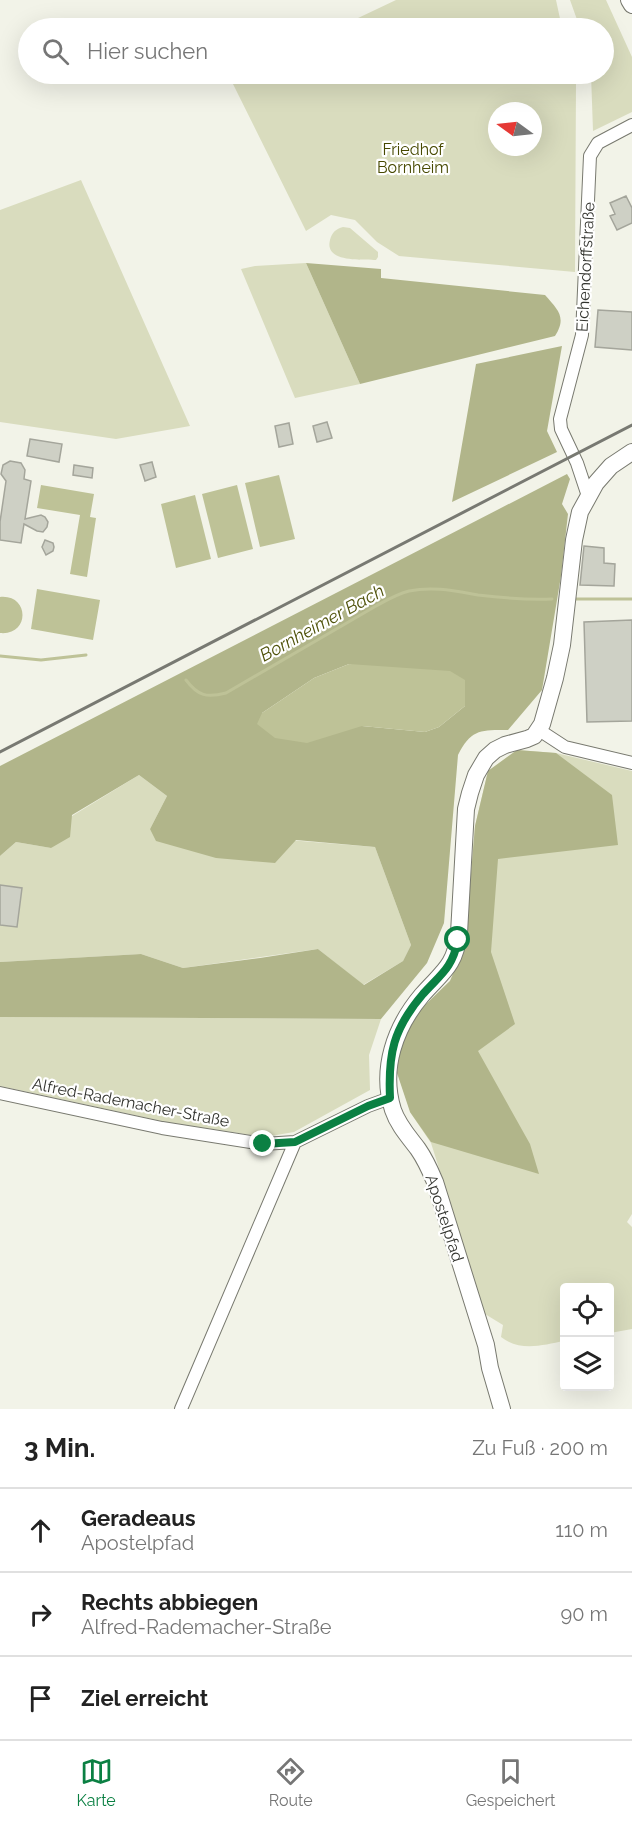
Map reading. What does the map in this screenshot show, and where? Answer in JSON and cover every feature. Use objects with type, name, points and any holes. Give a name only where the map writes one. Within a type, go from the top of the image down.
[{"type":"street","points":[[629,0],[632,5]]},
{"type":"street","name":"Eichendorffstraße","points":[[588,496],[578,463],[561,429],[560,419],[582,334],[590,156],[598,143],[632,125]]},
{"type":"street","points":[[632,452],[611,466],[596,483],[580,512],[574,540],[562,645],[545,717],[539,730],[565,747],[632,763]]},
{"type":"street","name":"Apostelpfad","points":[[502,1409],[486,1345],[435,1182],[424,1160],[397,1119],[390,1098],[388,1069],[395,1039],[404,1021],[416,1002],[445,971],[457,948],[466,809],[476,775],[486,758],[495,750],[534,736],[539,730]]},
{"type":"street","name":"Alfred-Rademacher-Straße","points":[[0,1093],[162,1128],[263,1144],[295,1142],[368,1106],[390,1098]]},
{"type":"street","points":[[181,1409],[295,1142]]},
{"type":"green space","points":[[396,0],[556,0],[560,18],[358,18]]},
{"type":"green space","points":[[570,0],[606,0],[632,57],[632,112],[593,131],[591,84],[614,84],[614,18],[576,18]]},
{"type":"green space","name":"Friedhof Bornheim","points":[[233,84],[576,84],[575,272],[399,256],[377,242],[355,220],[331,215],[306,231]]},
{"type":"green space","points":[[81,180],[190,426],[116,439],[0,422],[0,210]]},
{"type":"green space","points":[[343,227],[350,228],[378,252],[376,260],[346,258],[333,253],[330,247],[331,237],[335,231]]},
{"type":"green space","points":[[306,263],[360,384],[295,398],[241,269]]},
{"type":"green space","points":[[517,750],[556,753],[632,771],[632,1214],[627,1222],[632,1227],[632,1329],[614,1332],[614,1283],[560,1283],[560,1342],[532,1346],[508,1342],[501,1337],[503,1325],[485,1314],[431,1143],[410,1112],[422,1008],[450,981],[465,946],[475,826],[488,771]]},
{"type":"green space","points":[[139,775],[167,796],[150,829],[375,847],[411,945],[403,961],[363,985],[318,949],[183,968],[141,954],[0,962],[0,856],[16,842],[51,848],[72,816]]},
{"type":"green space","points":[[0,1017],[381,1019],[369,1055],[370,1090],[294,1132],[265,1137],[166,1122],[0,1086]]},
{"type":"shaded area","points":[[306,263],[381,269],[381,278],[545,295],[559,314],[561,319],[559,329],[555,336],[360,384]]},
{"type":"shaded area","points":[[562,346],[547,431],[557,452],[452,502],[476,364]]},
{"type":"shaded area","points":[[567,474],[570,479],[562,504],[568,514],[561,576],[542,690],[508,730],[484,731],[472,736],[458,755],[444,923],[427,963],[381,1019],[0,1017],[0,962],[141,954],[183,968],[318,949],[364,985],[403,961],[411,945],[375,847],[296,840],[275,863],[216,858],[156,841],[150,829],[167,796],[139,775],[72,815],[70,837],[51,848],[16,842],[0,856],[0,766]],"holes":[[[349,664],[465,706],[439,727],[425,732],[262,713],[314,678]]]},
{"type":"shaded area","points":[[279,475],[295,539],[260,547],[245,483]]},
{"type":"shaded area","points":[[41,485],[94,494],[90,517],[96,518],[87,577],[70,574],[80,515],[37,508]]},
{"type":"shaded area","points":[[237,485],[253,549],[218,558],[202,494]]},
{"type":"shaded area","points":[[195,495],[211,559],[176,568],[161,504]]},
{"type":"shaded area","points":[[37,589],[100,600],[93,640],[31,629]]},
{"type":"shaded area","points":[[0,597],[10,598],[21,608],[21,622],[10,632],[0,633]]},
{"type":"shaded area","points":[[349,664],[450,671],[465,680],[465,706],[439,727],[425,732],[362,726],[307,743],[275,738],[257,724],[262,713],[314,678]]},
{"type":"shaded area","points":[[517,750],[556,753],[612,795],[618,845],[498,859],[491,952],[515,1024],[478,1051],[530,1144],[539,1174],[431,1142],[410,1112],[397,1073],[400,1043],[422,1008],[450,981],[465,946],[475,826],[488,771]]},
{"type":"building","points":[[626,196],[632,208],[632,223],[617,230],[610,216],[615,214],[610,203]]},
{"type":"building","points":[[598,310],[632,312],[632,350],[595,347]]},
{"type":"building","points":[[327,422],[332,438],[317,442],[313,426]]},
{"type":"building","points":[[289,423],[293,444],[279,447],[275,426]]},
{"type":"building","points":[[30,439],[62,444],[59,462],[27,456]]},
{"type":"building","points":[[10,461],[21,463],[25,470],[24,479],[31,481],[25,519],[41,515],[48,522],[43,532],[24,524],[21,543],[0,540],[0,522],[6,481],[1,474],[3,465]]},
{"type":"building","points":[[152,462],[156,477],[145,481],[140,465]]},
{"type":"building","points":[[74,465],[93,468],[92,478],[73,475]]},
{"type":"building","points":[[45,540],[53,543],[54,547],[53,551],[46,555],[42,547]]},
{"type":"building","points":[[584,546],[604,548],[604,563],[615,564],[614,586],[580,585]]},
{"type":"building","points":[[632,620],[632,721],[587,722],[584,622]]},
{"type":"building","points":[[0,885],[22,888],[17,927],[0,925]]},
{"type":"waterway","name":"Bornheimer Bach","points":[[186,680],[203,694],[226,693],[376,606],[409,591],[435,589],[506,598],[552,599]]},
{"type":"waterway","name":"Bornheimer Bach","points":[[576,599],[632,599]]},
{"type":"waterway","name":"Bornheimer Bach","points":[[0,656],[41,660],[86,655]]},
{"type":"railway","points":[[0,752],[632,425]]},
{"type":"route","points":[[263,1144],[295,1142],[368,1106],[390,1098],[388,1069],[395,1039],[416,1002],[445,971],[454,956],[458,940]]}]
